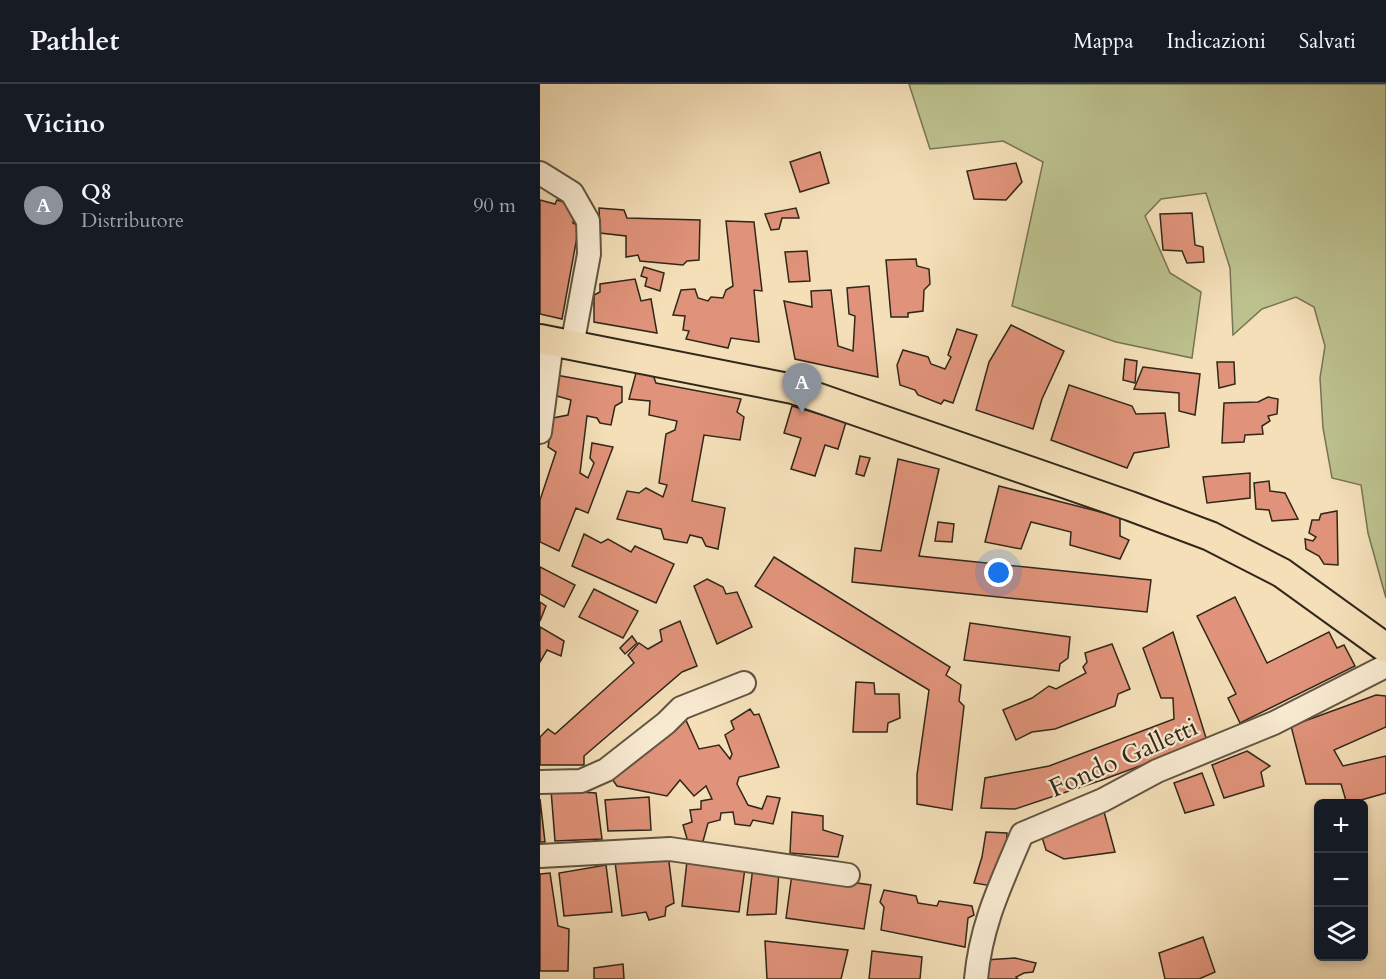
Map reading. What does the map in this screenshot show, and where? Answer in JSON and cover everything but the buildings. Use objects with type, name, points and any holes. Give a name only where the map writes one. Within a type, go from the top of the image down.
[{"type":"main road","points":[[555,343],[793,389],[1130,506],[1210,536],[1282,573],[1386,648]]},
{"type":"street","points":[[540,173],[572,193],[588,221],[589,254],[555,343],[540,432]]},
{"type":"street","name":"Fondo Galletti","points":[[976,979],[978,958],[988,915],[1022,834],[1103,800],[1157,771],[1274,723],[1386,666]]},
{"type":"street","points":[[540,782],[581,781],[606,770],[666,723],[681,708],[744,683]]},
{"type":"street","points":[[540,856],[669,849],[848,875]]},
{"type":"green space","points":[[909,84],[1386,84],[1386,598],[1368,533],[1361,485],[1332,478],[1323,428],[1320,378],[1325,346],[1314,307],[1296,297],[1262,309],[1233,335],[1230,268],[1206,193],[1161,199],[1145,216],[1170,273],[1201,292],[1192,358],[1116,342],[1012,306],[1043,162],[1003,141],[930,149]]},
{"type":"place","name":"Q8","points":[[802,413]]}]
